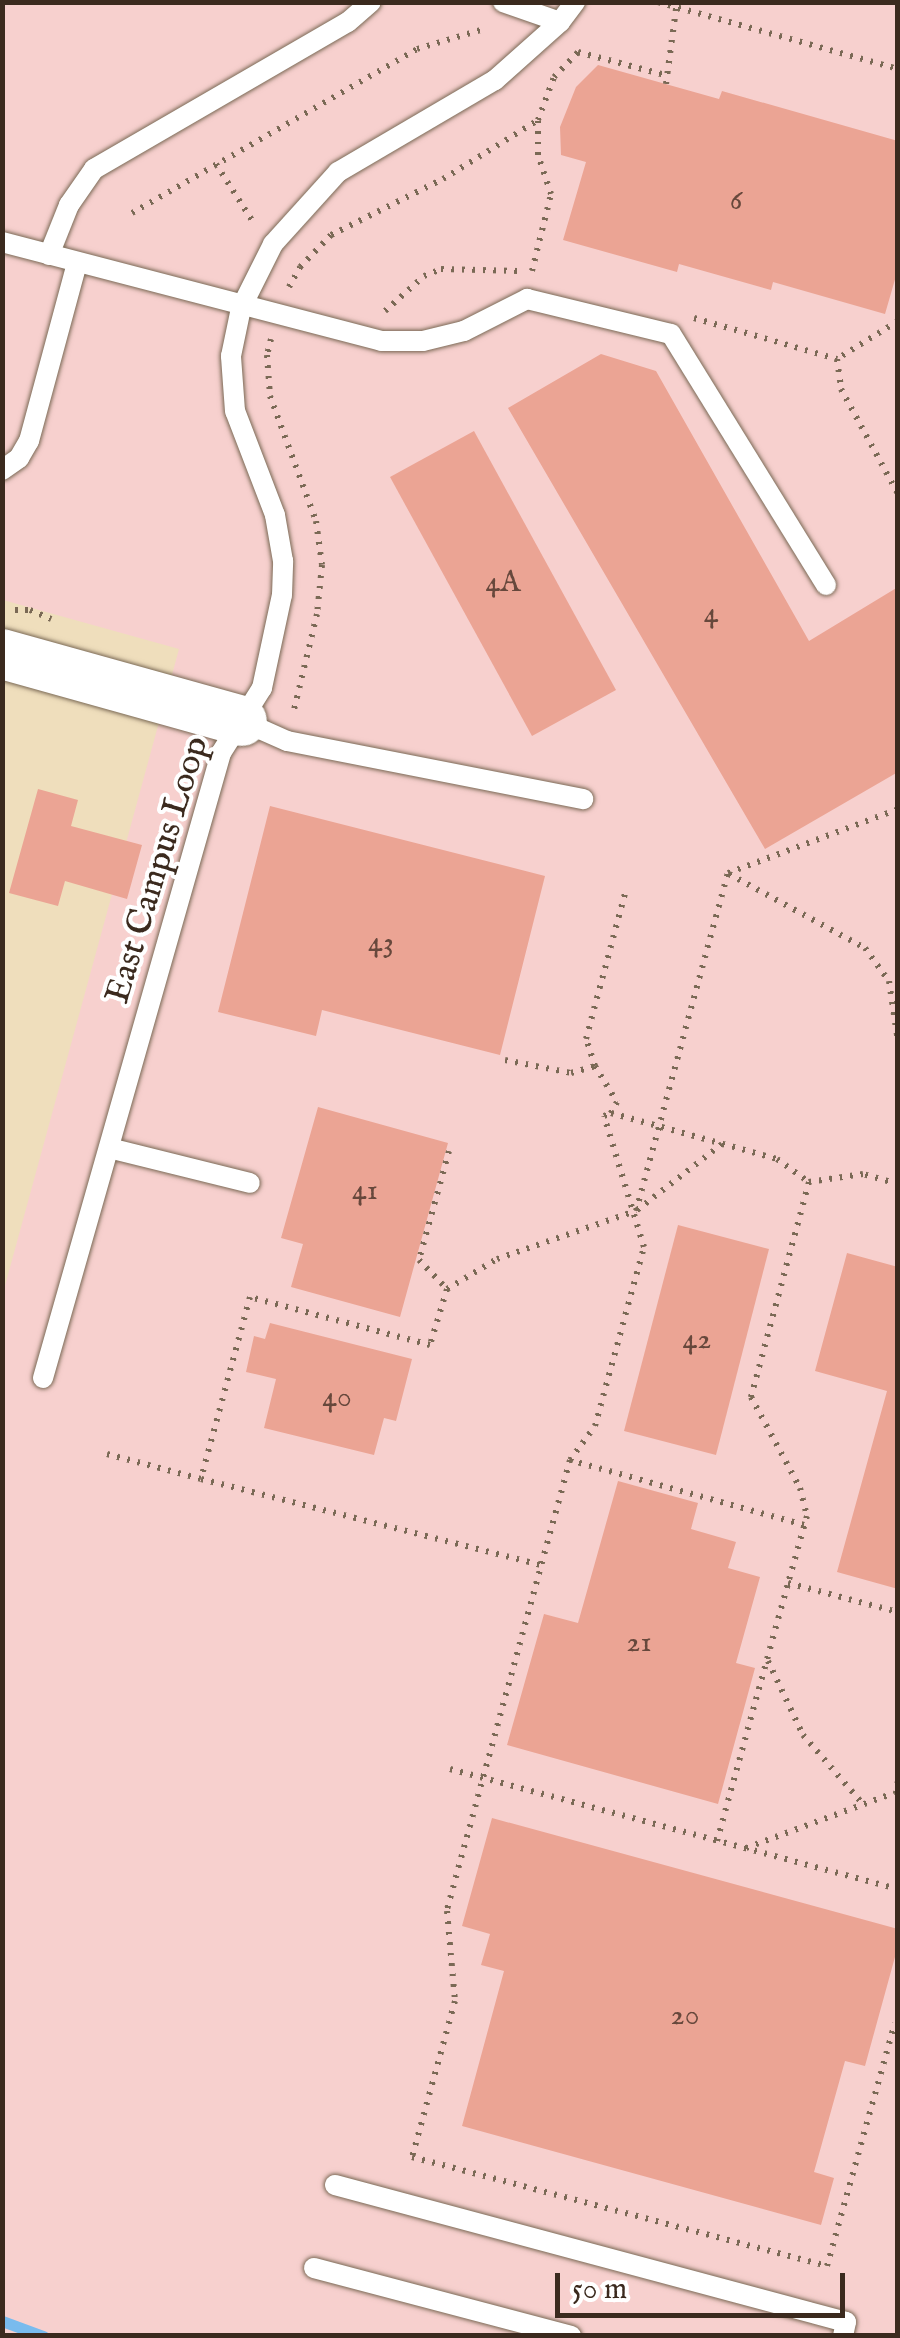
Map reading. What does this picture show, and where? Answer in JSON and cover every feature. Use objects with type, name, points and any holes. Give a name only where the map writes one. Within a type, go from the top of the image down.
[{"type":"street","points":[[2,654],[242,721]]},
{"type":"lane","points":[[49,255],[69,205],[94,169],[348,22],[371,2]]},
{"type":"lane","points":[[503,2],[560,22]]},
{"type":"lane","name":"East Campus Loop","points":[[43,1378],[221,753],[262,688],[282,594],[275,515],[235,411],[231,356],[241,308],[273,244],[338,172],[494,80],[560,22],[575,2]]},
{"type":"lane","points":[[2,242],[241,308],[381,341],[422,341],[464,331],[528,299],[671,334],[826,585]]},
{"type":"lane","points":[[2,470],[19,458],[28,442],[77,263]]},
{"type":"lane","points":[[242,721],[287,740],[583,799]]},
{"type":"lane","points":[[109,1148],[250,1183]]},
{"type":"lane","points":[[335,2185],[845,2329]]},
{"type":"lane","points":[[314,2268],[571,2336]]},
{"type":"path","points":[[658,2],[898,69]]},
{"type":"path","points":[[532,272],[551,194],[538,155],[538,120],[554,77],[578,52],[667,80],[677,5]]},
{"type":"path","points":[[132,212],[416,50],[488,28]]},
{"type":"path","points":[[305,296],[286,290],[300,267],[331,235],[443,179],[538,120]]},
{"type":"path","points":[[370,313],[382,314],[403,300],[424,276],[441,269],[532,272],[550,278]]},
{"type":"path","points":[[684,316],[836,359],[898,320]]},
{"type":"path","points":[[836,359],[841,389],[898,494]]},
{"type":"path","points":[[728,874],[898,809]]},
{"type":"path","points":[[728,874],[866,948],[889,980],[898,1042]]},
{"type":"path","points":[[636,1211],[728,874]]},
{"type":"path","points":[[625,893],[586,1039],[595,1066],[617,1102],[611,1113],[604,1116],[644,1247],[595,1426],[570,1460],[447,1911],[455,2001],[412,2157],[827,2266],[897,2021]]},
{"type":"path","points":[[505,1060],[570,1072],[595,1066]]},
{"type":"path","points":[[611,1113],[778,1159],[810,1182],[863,1174],[898,1184]]},
{"type":"path","points":[[201,1480],[250,1297],[430,1345],[447,1290],[497,1260],[636,1211],[722,1144]]},
{"type":"path","points":[[447,1290],[419,1260],[449,1151]]},
{"type":"path","points":[[717,1841],[804,1524],[800,1488],[751,1397],[810,1182]]},
{"type":"path","points":[[107,1454],[541,1564]]},
{"type":"path","points":[[570,1460],[804,1524]]},
{"type":"path","points":[[788,1583],[898,1612]]},
{"type":"path","points":[[768,1662],[803,1735],[863,1804]]},
{"type":"path","points":[[450,1769],[898,1890]]},
{"type":"path","points":[[745,1848],[896,1793],[898,1780]]},
{"type":"shaded area","points":[[3,3],[897,3],[897,2335],[3,2336],[3,1293],[179,649],[3,600]]},
{"type":"building","points":[[598,65],[719,99],[722,91],[898,141],[898,269],[885,314],[773,282],[771,290],[679,264],[677,272],[563,240],[586,162],[561,155],[560,127],[576,87]]},
{"type":"building","points":[[601,354],[656,371],[809,641],[898,587],[898,772],[765,849],[508,408]]},
{"type":"building","points":[[474,431],[616,690],[532,736],[390,477]]},
{"type":"building","points":[[38,789],[78,800],[71,826],[142,845],[127,899],[65,881],[58,906],[9,893]]},
{"type":"building","points":[[270,806],[545,876],[500,1055],[322,1010],[316,1036],[218,1012]]},
{"type":"building","points":[[318,1107],[448,1143],[400,1317],[291,1287],[303,1244],[281,1238]]},
{"type":"building","points":[[678,1225],[769,1249],[716,1455],[624,1431]]},
{"type":"building","points":[[847,1253],[898,1267],[898,1589],[837,1572],[887,1391],[815,1371]]},
{"type":"building","points":[[270,1323],[412,1359],[396,1421],[384,1418],[374,1455],[264,1428],[276,1379],[246,1372],[254,1336],[265,1339]]},
{"type":"building","points":[[618,1481],[698,1503],[691,1529],[736,1542],[728,1568],[760,1577],[736,1663],[755,1668],[718,1804],[507,1745],[544,1614],[578,1623]]},
{"type":"building","points":[[492,1818],[898,1929],[898,1946],[865,2066],[845,2061],[814,2172],[834,2178],[821,2225],[462,2126],[504,1971],[481,1965],[490,1934],[462,1926]]},
{"type":"waterway","points":[[2,2321],[43,2336]]}]
